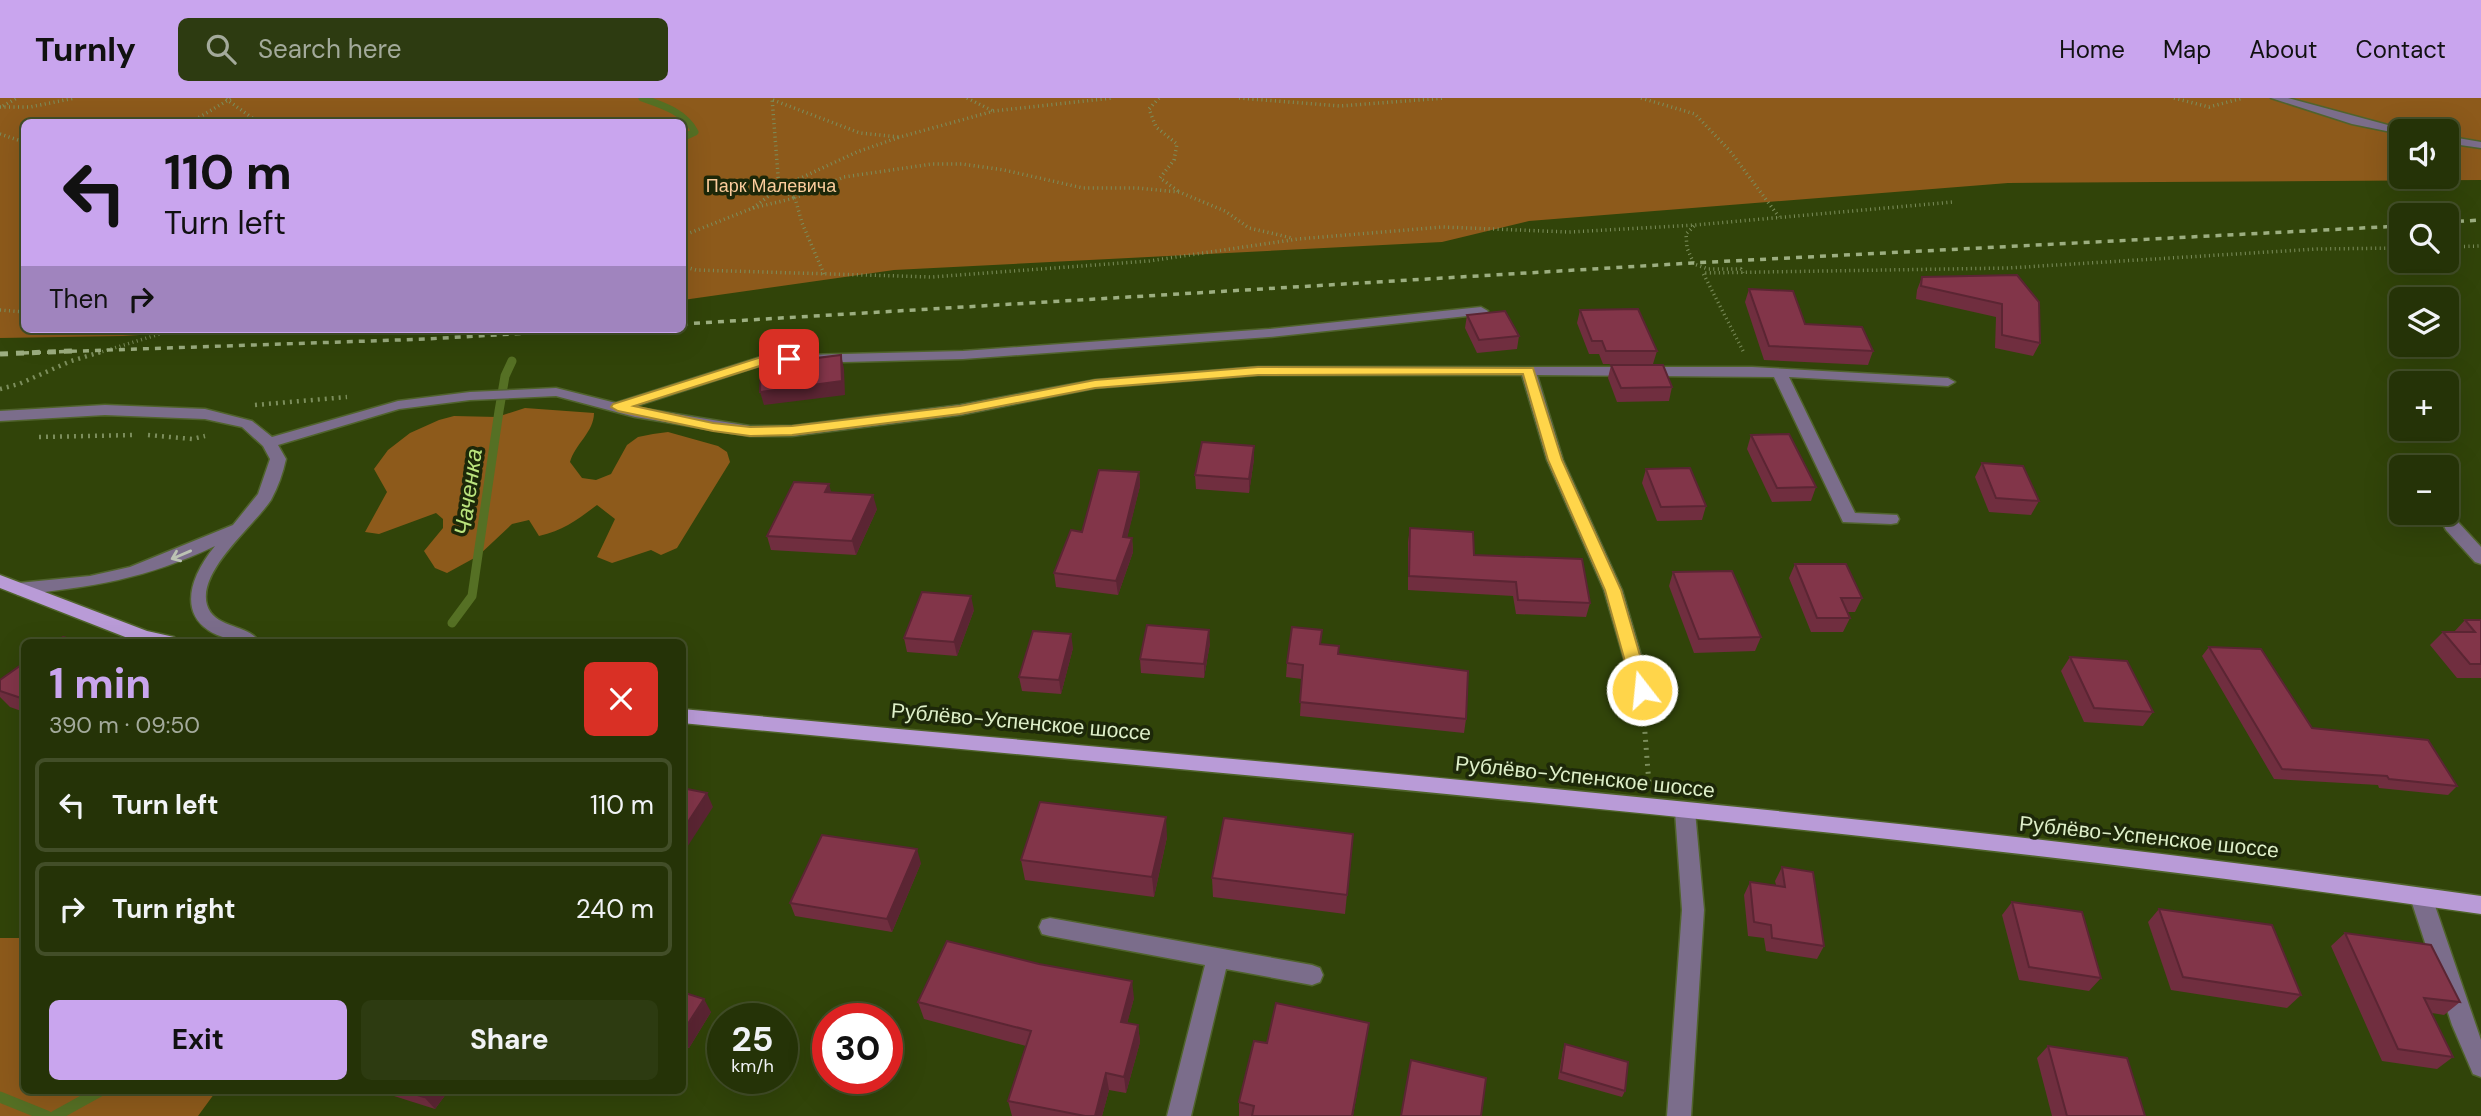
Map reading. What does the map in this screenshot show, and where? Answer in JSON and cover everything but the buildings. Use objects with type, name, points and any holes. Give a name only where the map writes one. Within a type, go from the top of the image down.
[{"type":"main road","points":[[0,581],[154,639]]},
{"type":"main road","name":"Рублёво-Успенское шоссе","points":[[686,716],[1651,807],[2273,874],[2481,905]]},
{"type":"street","points":[[2276,98],[2356,122],[2389,128]]},
{"type":"street","points":[[2459,141],[2481,145]]},
{"type":"street","points":[[618,407],[765,360],[963,355],[1269,333],[1481,312]]},
{"type":"street","points":[[1528,370],[1555,460],[1613,590],[1642,690]]},
{"type":"street","points":[[269,443],[398,405],[470,396],[556,392],[713,427],[750,431],[792,430],[960,410],[1095,384],[1258,371],[1752,371],[1948,382]]},
{"type":"street","points":[[1779,372],[1849,518],[1891,519]]},
{"type":"street","points":[[0,416],[105,410],[205,414],[247,424],[269,443],[278,459],[274,478],[242,526],[215,556],[198,588],[197,604],[207,619],[244,639]]},
{"type":"street","points":[[18,589],[99,580],[142,569],[178,557],[242,526]]},
{"type":"street","points":[[2452,527],[2481,558]]},
{"type":"street","points":[[1679,1116],[1693,910],[1685,811]]},
{"type":"street","points":[[2421,897],[2463,1025],[2481,1066]]},
{"type":"street","points":[[1050,928],[1312,975]]},
{"type":"street","points":[[1179,1116],[1218,957]]},
{"type":"path","points":[[2,106],[17,98]]},
{"type":"path","points":[[2,106],[30,107],[75,98]]},
{"type":"path","points":[[967,98],[994,111]]},
{"type":"path","points":[[753,208],[779,188],[857,152],[900,137],[994,111],[1112,98]]},
{"type":"path","points":[[1159,98],[1149,109],[1156,127],[1177,144],[1174,160],[1160,178],[1179,191],[1225,211],[1250,228],[1298,239]]},
{"type":"path","points":[[1239,98],[1340,106],[1445,98]]},
{"type":"path","points":[[1641,98],[1695,114],[1730,151],[1779,217]]},
{"type":"path","points":[[2174,98],[2209,107],[2244,98]]},
{"type":"path","points":[[196,119],[228,99],[254,119]]},
{"type":"path","points":[[779,188],[773,99],[860,133],[900,137]]},
{"type":"path","points":[[0,134],[21,141]]},
{"type":"path","points":[[686,234],[753,208],[795,198],[844,177],[932,164],[962,164],[1004,170],[1083,188],[1179,191]]},
{"type":"path","points":[[779,188],[795,198],[802,223],[824,274]]},
{"type":"path","points":[[686,267],[696,270],[932,277],[1149,261],[1298,239],[1443,227],[1569,232],[1695,225],[1953,202]]},
{"type":"path","points":[[1695,225],[1686,234],[1686,251],[1695,266],[1741,269],[1743,273]]},
{"type":"path","points":[[2459,247],[2481,246]]},
{"type":"path","points":[[1752,371],[1703,274],[2008,268],[2317,249],[2389,248]]},
{"type":"path","points":[[0,310],[21,312]]},
{"type":"path","points":[[0,388],[16,387],[70,362],[164,333]]},
{"type":"path","points":[[255,405],[349,397]]},
{"type":"path","points":[[28,438],[140,435],[192,439],[208,435]]},
{"type":"path","points":[[1642,690],[1651,807]]},
{"type":"green space","name":"Парк Малевича","points":[[0,98],[2481,98],[2481,180],[2459,180],[2459,119],[2389,119],[2389,181],[2008,183],[1529,221],[1442,242],[894,270],[686,300],[686,119],[21,119],[21,333],[174,333],[0,338]]},
{"type":"green space","points":[[525,408],[594,413],[591,426],[570,462],[582,478],[596,480],[611,474],[627,445],[638,437],[668,432],[718,446],[727,452],[730,462],[677,548],[661,555],[651,550],[612,563],[597,557],[615,519],[597,505],[570,524],[539,536],[529,520],[512,524],[478,556],[447,573],[435,568],[424,551],[443,528],[443,519],[436,513],[379,534],[365,532],[387,492],[374,469],[388,450],[410,433],[439,420],[454,416],[497,417]]},
{"type":"green space","points":[[0,938],[21,938],[21,1094],[214,1094],[198,1116],[0,1116]]},
{"type":"waterway","name":"Чаченка","points":[[642,98],[672,110],[685,119]]},
{"type":"waterway","name":"Чаченка","points":[[686,120],[695,132],[686,136]]},
{"type":"waterway","name":"Чаченка","points":[[452,623],[472,596],[499,411],[505,376],[512,361]]},
{"type":"waterway","name":"Чаченка","points":[[55,1116],[95,1094]]},
{"type":"waterway","name":"Чаченка","points":[[0,1097],[47,1116]]},
{"type":"railway","points":[[2459,221],[2481,220]]},
{"type":"railway","points":[[686,324],[1692,263],[2389,227]]},
{"type":"railway","points":[[32,353],[529,333]]},
{"type":"railway","points":[[32,353],[73,351]]},
{"type":"railway","points":[[23,353],[32,353]]},
{"type":"railway","points":[[0,354],[32,353]]},
{"type":"route","points":[[789,359],[765,360],[618,407],[713,427],[750,431],[792,430],[960,410],[1095,384],[1258,371],[1528,370],[1555,460],[1613,590],[1642,690]]}]
